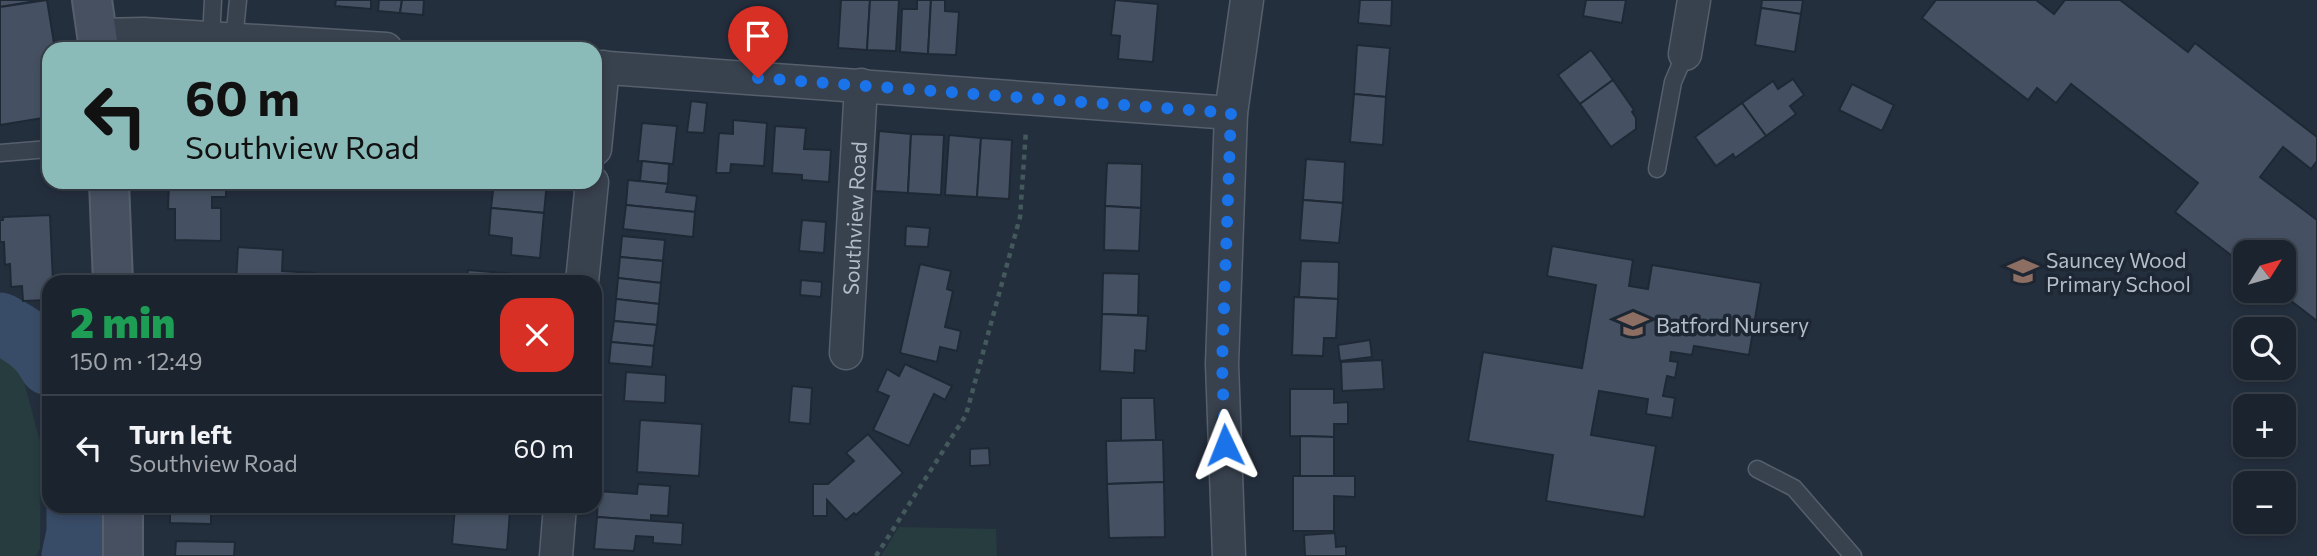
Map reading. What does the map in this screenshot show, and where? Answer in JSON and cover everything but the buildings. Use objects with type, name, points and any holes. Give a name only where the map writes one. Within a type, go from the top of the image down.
[{"type":"main road","points":[[109,189],[113,275]]},
{"type":"main road","points":[[123,513],[123,556]]},
{"type":"street","points":[[1229,556],[1222,364],[1231,113],[1247,0]]},
{"type":"street","points":[[1685,54],[1694,0]]},
{"type":"street","points":[[96,28],[271,42]]},
{"type":"street","points":[[602,67],[1231,113]]},
{"type":"street","name":"Southview Road","points":[[846,353],[861,85]]},
{"type":"street","points":[[583,275],[591,189]]},
{"type":"street","points":[[556,556],[559,513]]},
{"type":"lane","points":[[212,0],[222,39]]},
{"type":"lane","points":[[222,39],[238,0]]},
{"type":"lane","points":[[1657,169],[1673,82],[1685,54]]},
{"type":"lane","points":[[0,153],[42,150]]},
{"type":"lane","points":[[1757,469],[1794,488],[1853,556]]},
{"type":"path","points":[[876,556],[966,415],[1020,217],[1028,98]]},
{"type":"green space","points":[[0,347],[17,356],[41,445],[40,548],[36,556],[0,556]]},
{"type":"green space","points":[[899,527],[996,529],[997,556],[881,556]]},
{"type":"waterway","points":[[0,323],[34,345],[42,354]]},
{"type":"waterway","points":[[72,556],[77,533],[77,513]]},
{"type":"place","name":"Sauncey Wood Primary School","points":[[2023,271]]},
{"type":"place","name":"Batford Nursery","points":[[1633,324]]},
{"type":"route","points":[[758,78],[1231,113],[1222,364],[1225,445]]}]
